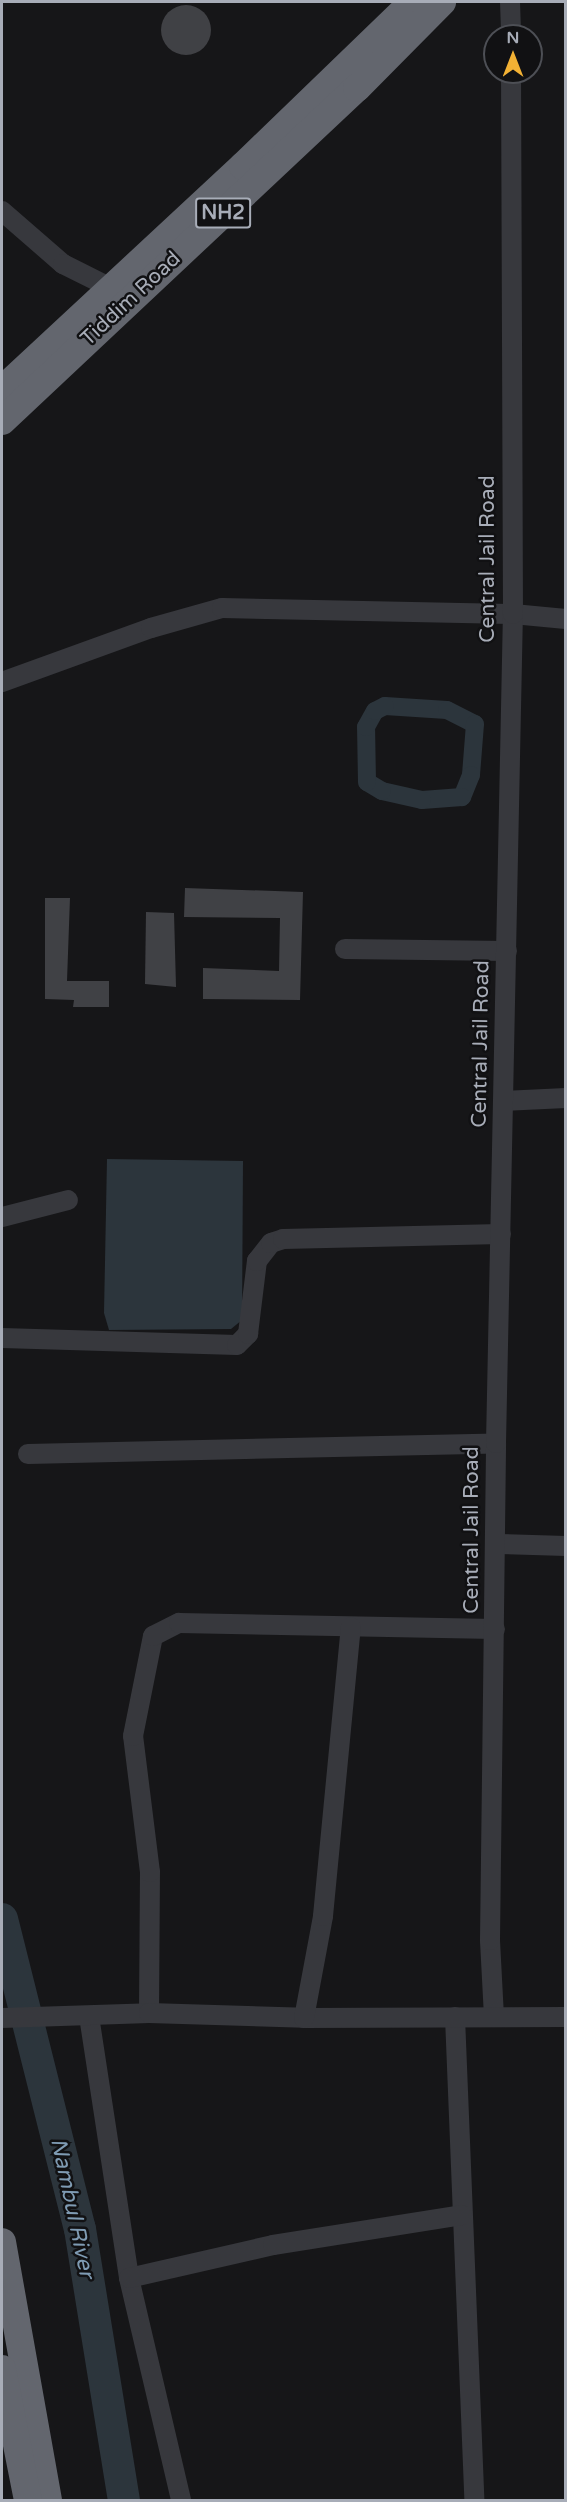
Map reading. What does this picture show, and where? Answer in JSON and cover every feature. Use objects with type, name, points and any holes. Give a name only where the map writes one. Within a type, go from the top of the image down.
[{"type":"highway","name":"NH2","points":[[2,390],[119,296],[413,2]]},
{"type":"highway","name":"Tiddim Road","points":[[2,422],[119,296],[357,88],[442,2]]},
{"type":"highway","points":[[2,2242],[48,2500]]},
{"type":"highway","points":[[2,2369],[28,2500]]},
{"type":"street","points":[[510,2],[511,24]]},
{"type":"street","name":"Central Jail Road","points":[[494,2017],[490,1940],[498,1544],[496,1443],[513,614],[511,84]]},
{"type":"street","points":[[2,211],[63,264],[119,296]]},
{"type":"street","points":[[2,682],[150,628],[222,608],[513,614],[566,619]]},
{"type":"street","points":[[345,949],[507,951]]},
{"type":"street","points":[[504,1101],[566,1098]]},
{"type":"street","points":[[2,1217],[68,1200]]},
{"type":"street","points":[[2,1338],[237,1345],[248,1334],[257,1261],[271,1243],[283,1239],[501,1234]]},
{"type":"street","points":[[28,1454],[496,1443]]},
{"type":"street","points":[[498,1544],[566,1546]]},
{"type":"street","points":[[149,2013],[150,1872],[133,1736],[147,1648],[153,1636],[179,1623],[495,1629]]},
{"type":"street","points":[[304,2018],[322,1916],[351,1627]]},
{"type":"street","points":[[2,2018],[149,2013],[304,2018],[566,2017]]},
{"type":"street","points":[[79,2017],[129,2277],[181,2500]]},
{"type":"street","points":[[455,2017],[474,2500]]},
{"type":"street","points":[[129,2277],[273,2245],[462,2216]]},
{"type":"shaded area","points":[[107,1159],[243,1161],[242,1320],[231,1329],[109,1330],[104,1313]]},
{"type":"building","points":[[181,5],[191,5],[204,12],[211,25],[211,35],[204,48],[191,55],[181,55],[172,51],[165,44],[161,35],[161,25],[165,16],[172,9]]},
{"type":"building","points":[[185,888],[303,892],[300,1000],[203,999],[203,968],[279,971],[280,918],[184,917]]},
{"type":"building","points":[[45,898],[70,898],[67,981],[109,981],[109,1007],[73,1007],[74,1000],[45,999]]},
{"type":"building","points":[[146,912],[174,913],[176,987],[145,984]]},
{"type":"waterway","points":[[385,706],[447,710],[475,724],[471,775],[462,797],[422,800],[382,791],[367,782],[366,727],[375,711],[385,706]]},
{"type":"waterway","name":"Nambul River","points":[[2,1919],[80,2229],[124,2500]]}]
